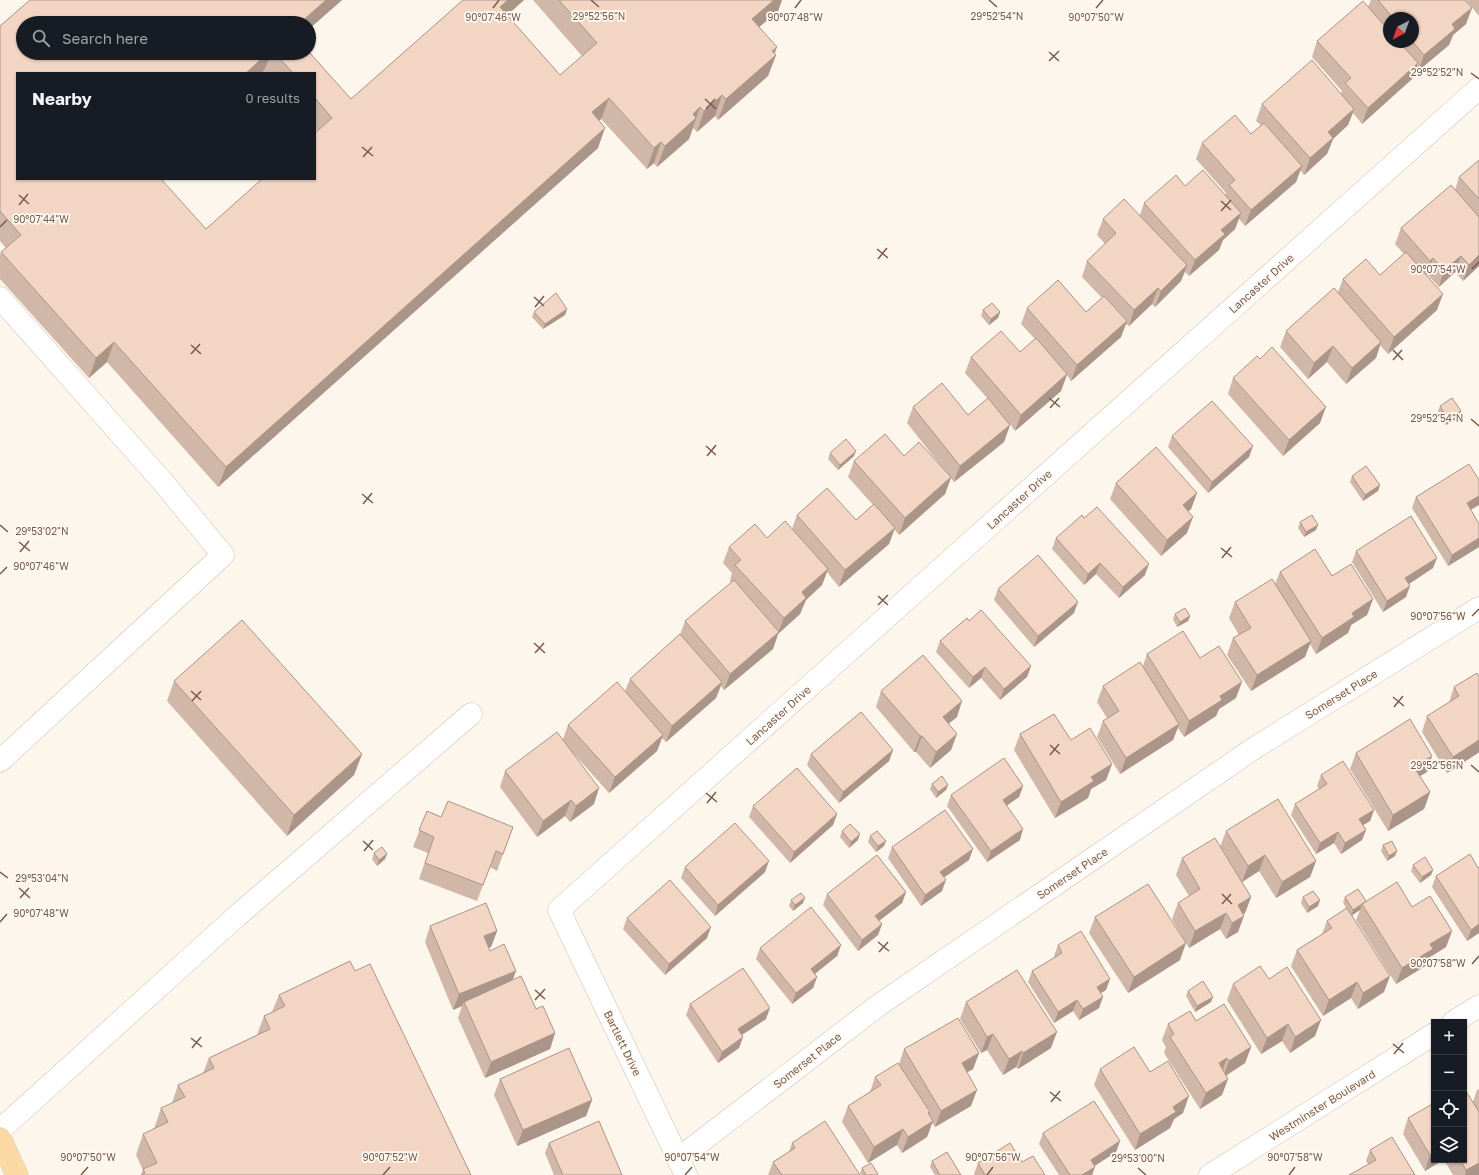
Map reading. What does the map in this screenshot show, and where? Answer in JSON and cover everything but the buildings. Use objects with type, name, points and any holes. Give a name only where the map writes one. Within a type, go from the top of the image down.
[{"type":"main road","points":[[0,1138],[10,1164]]},
{"type":"street","name":"Lancaster Drive","points":[[559,910],[1479,88]]},
{"type":"street","points":[[0,298],[162,481],[223,555],[0,761]]},
{"type":"street","name":"Somerset Place","points":[[682,1167],[879,1005],[1256,747],[1479,608]]},
{"type":"street","points":[[0,1130],[238,915],[471,714]]},
{"type":"street","name":"Bartlett Drive","points":[[559,910],[682,1167]]},
{"type":"street","points":[[1458,1019],[1479,1006]]},
{"type":"street","name":"Westminster Boulevard","points":[[1210,1175],[1431,1036]]}]
